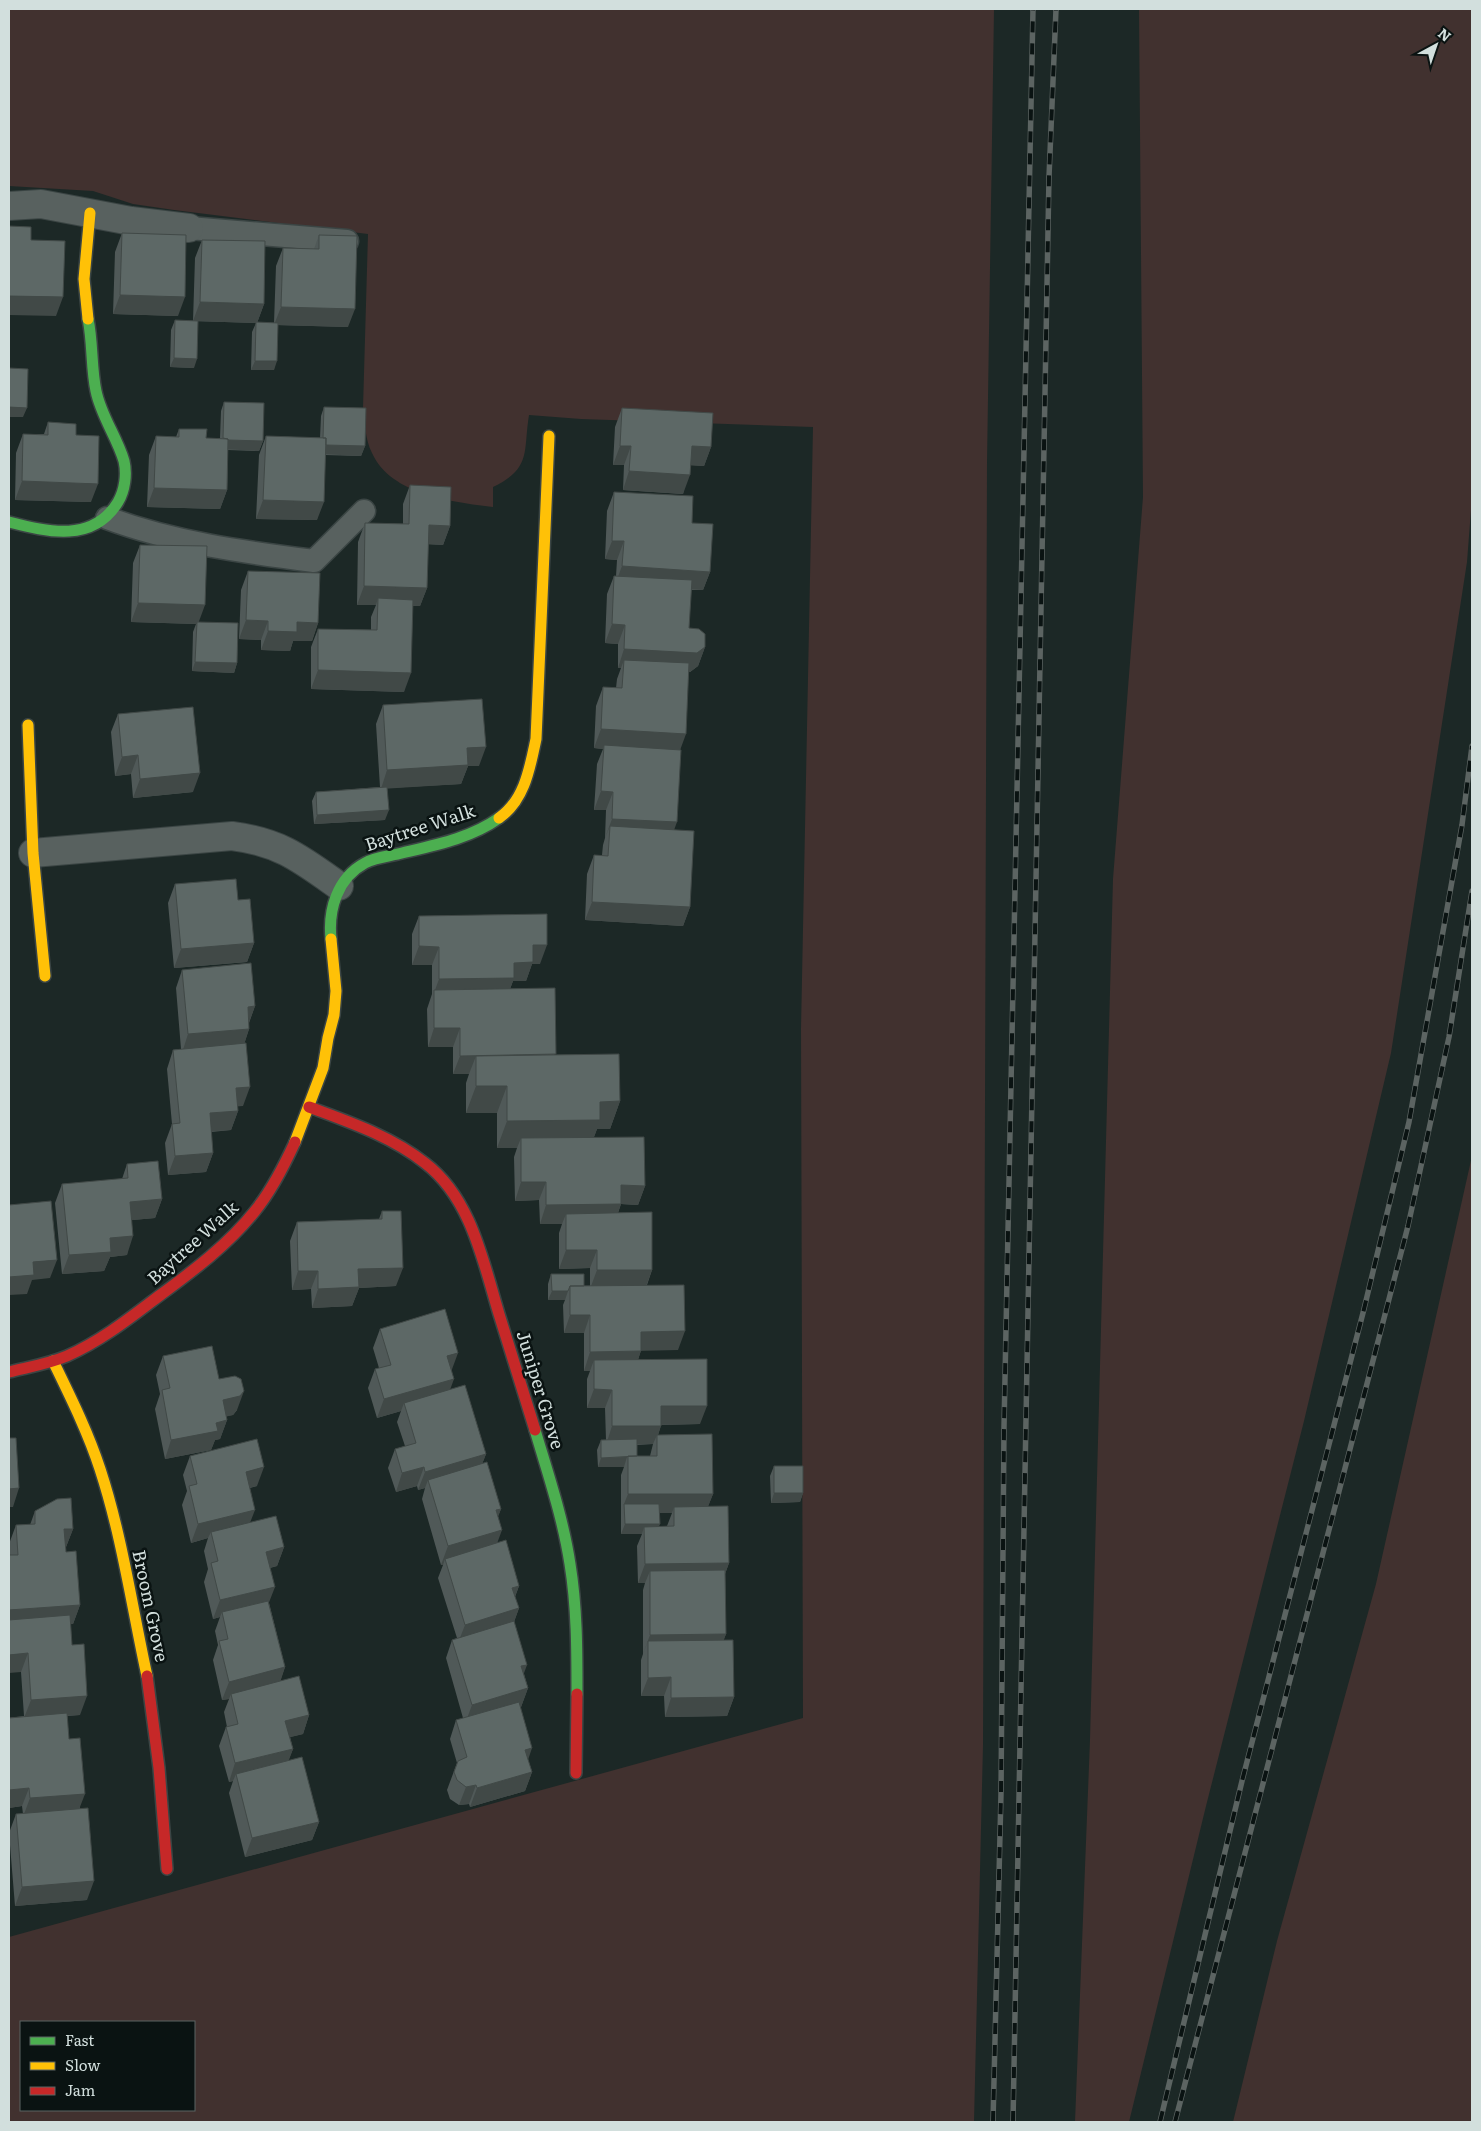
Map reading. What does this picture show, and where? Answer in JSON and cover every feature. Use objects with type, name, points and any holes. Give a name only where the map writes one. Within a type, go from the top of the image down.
[{"type":"street","points":[[9,206],[41,204],[189,228]]},
{"type":"street","points":[[9,522],[54,531],[80,532],[107,518],[121,497],[124,488],[124,462],[103,416],[97,399],[94,380],[93,351],[85,300],[85,273],[90,213]]},
{"type":"street","name":"Baytree Walk","points":[[9,1372],[53,1361],[96,1342],[116,1330],[189,1274],[235,1233],[255,1210],[272,1184],[309,1107],[323,1067],[335,1013],[335,979],[330,912],[340,886],[354,871],[365,863],[462,836],[485,827],[504,814],[527,778],[536,739],[549,436]]},
{"type":"street","points":[[28,725],[33,853],[45,976]]},
{"type":"street","points":[[33,853],[232,836],[256,839],[279,846],[297,855],[340,886]]},
{"type":"street","name":"Juniper Grove","points":[[309,1107],[398,1144],[423,1159],[441,1176],[456,1196],[468,1220],[479,1248],[553,1492],[566,1543],[572,1575],[577,1646],[576,1773]]},
{"type":"street","name":"Broom Grove","points":[[53,1361],[81,1420],[100,1469],[116,1531],[148,1680],[159,1768],[167,1869]]},
{"type":"lane","points":[[189,228],[356,242]]},
{"type":"lane","points":[[107,518],[168,538],[250,553],[314,561],[364,511]]},
{"type":"shaded area","points":[[9,9],[994,9],[987,463],[983,1745],[974,2122],[9,2122],[9,1937],[803,1718],[801,1029],[813,427],[581,419],[529,415],[525,449],[520,466],[505,480],[493,487],[493,507],[442,499],[425,494],[393,478],[381,467],[372,453],[367,437],[363,408],[368,234],[133,204],[93,191],[9,186]]},
{"type":"shaded area","points":[[1139,9],[1472,9],[1472,497],[1467,562],[1391,1053],[1304,1421],[1206,1806],[1129,2122],[1075,2122],[1090,1740],[1113,879],[1143,497]]},
{"type":"shaded area","points":[[1472,1156],[1472,2122],[1233,2122],[1277,1941],[1376,1584]]},
{"type":"building","points":[[9,226],[31,227],[31,240],[65,241],[63,297],[9,296]]},
{"type":"building","points":[[122,233],[186,235],[185,297],[120,295]]},
{"type":"building","points":[[319,235],[357,236],[355,309],[281,307],[283,248],[319,249]]},
{"type":"building","points":[[202,240],[265,241],[264,304],[200,302]]},
{"type":"building","points":[[175,320],[198,321],[197,359],[174,358]]},
{"type":"building","points":[[256,322],[278,323],[277,361],[255,361]]},
{"type":"building","points":[[9,368],[28,369],[27,408],[9,407]]},
{"type":"building","points":[[224,402],[264,403],[263,441],[228,440],[223,438]]},
{"type":"building","points":[[324,407],[366,408],[365,446],[326,445],[326,438],[323,438]]},
{"type":"building","points":[[622,408],[713,413],[711,447],[692,446],[690,475],[629,471],[631,446],[620,446]]},
{"type":"building","points":[[48,422],[76,424],[76,435],[99,436],[98,484],[22,481],[23,434],[48,435]]},
{"type":"building","points":[[179,429],[207,429],[206,438],[228,439],[227,490],[154,488],[156,436],[179,437]]},
{"type":"building","points":[[266,436],[326,438],[324,502],[263,500]]},
{"type":"building","points":[[410,485],[451,487],[450,526],[429,525],[427,588],[364,586],[365,523],[409,524]]},
{"type":"building","points":[[614,492],[693,496],[692,523],[713,524],[710,572],[622,566],[624,541],[612,541]]},
{"type":"building","points":[[140,545],[207,546],[205,605],[138,603]]},
{"type":"building","points":[[248,571],[320,573],[318,623],[297,622],[297,632],[268,631],[268,621],[246,620]]},
{"type":"building","points":[[614,576],[692,580],[689,628],[699,629],[705,634],[705,647],[697,653],[624,649],[625,625],[612,624]]},
{"type":"building","points":[[378,598],[413,600],[411,673],[318,670],[318,629],[377,630]]},
{"type":"building","points":[[197,622],[238,623],[237,663],[195,662]]},
{"type":"building","points":[[624,660],[689,663],[686,734],[601,729],[603,687],[622,688]]},
{"type":"building","points":[[482,699],[486,747],[467,748],[468,765],[387,770],[383,705]]},
{"type":"building","points":[[193,707],[200,773],[140,779],[138,755],[122,757],[118,714]]},
{"type":"building","points":[[604,745],[681,750],[677,822],[612,819],[613,792],[601,791]]},
{"type":"building","points":[[387,787],[389,810],[317,815],[316,792]]},
{"type":"building","points":[[610,826],[694,831],[690,907],[592,902],[594,855],[608,856]]},
{"type":"building","points":[[236,879],[238,900],[250,899],[254,943],[181,949],[175,884]]},
{"type":"building","points":[[547,914],[547,945],[533,945],[533,962],[514,963],[514,978],[439,979],[439,947],[419,946],[419,916]]},
{"type":"building","points":[[251,963],[255,1006],[248,1007],[249,1029],[188,1034],[182,970]]},
{"type":"building","points":[[555,988],[556,1054],[460,1056],[460,1028],[434,1028],[434,990]]},
{"type":"building","points":[[246,1043],[250,1087],[236,1088],[238,1111],[210,1113],[213,1153],[175,1156],[172,1124],[180,1123],[173,1050]]},
{"type":"building","points":[[619,1054],[620,1101],[600,1102],[600,1120],[507,1121],[507,1086],[476,1086],[476,1056]]},
{"type":"building","points":[[644,1137],[645,1186],[621,1185],[621,1204],[546,1205],[546,1182],[521,1182],[521,1138]]},
{"type":"building","points":[[158,1161],[162,1199],[130,1202],[133,1236],[110,1238],[111,1252],[69,1255],[62,1184],[128,1178],[127,1164]]},
{"type":"building","points":[[51,1201],[57,1260],[33,1262],[34,1275],[9,1277],[9,1205]]},
{"type":"building","points":[[382,1211],[401,1211],[403,1268],[358,1269],[359,1287],[318,1289],[318,1271],[298,1271],[297,1222],[382,1219]]},
{"type":"building","points":[[652,1212],[652,1270],[597,1270],[597,1250],[566,1250],[566,1214]]},
{"type":"building","points":[[551,1274],[584,1274],[584,1286],[570,1286],[568,1291],[552,1291]]},
{"type":"building","points":[[684,1285],[685,1331],[641,1332],[641,1351],[590,1352],[590,1315],[570,1315],[570,1286]]},
{"type":"building","points":[[445,1309],[458,1353],[447,1356],[454,1379],[384,1399],[375,1369],[391,1365],[380,1329]]},
{"type":"building","points":[[212,1346],[219,1379],[235,1376],[241,1379],[244,1391],[240,1396],[223,1400],[227,1420],[216,1423],[218,1431],[171,1440],[162,1390],[170,1388],[163,1356]]},
{"type":"building","points":[[707,1359],[707,1406],[661,1406],[661,1426],[612,1426],[612,1390],[594,1389],[594,1360]]},
{"type":"building","points":[[465,1385],[486,1454],[425,1472],[424,1467],[402,1473],[395,1449],[416,1443],[404,1403]]},
{"type":"building","points":[[712,1434],[713,1494],[628,1494],[628,1456],[657,1456],[657,1435]]},
{"type":"building","points":[[9,1438],[16,1438],[19,1488],[9,1489]]},
{"type":"building","points":[[257,1439],[264,1467],[246,1472],[255,1510],[198,1524],[189,1486],[197,1484],[190,1456]]},
{"type":"building","points":[[637,1439],[637,1456],[601,1458],[601,1440]]},
{"type":"building","points":[[487,1462],[501,1509],[496,1510],[502,1530],[448,1546],[428,1480]]},
{"type":"building","points":[[774,1466],[803,1466],[803,1493],[774,1493]]},
{"type":"building","points":[[71,1498],[73,1529],[64,1529],[66,1552],[76,1551],[80,1605],[9,1610],[9,1555],[18,1555],[16,1525],[35,1524],[35,1511],[57,1499]]},
{"type":"building","points":[[624,1504],[659,1504],[660,1524],[625,1524]]},
{"type":"building","points":[[728,1506],[729,1563],[645,1564],[644,1527],[674,1526],[674,1507]]},
{"type":"building","points":[[276,1516],[284,1547],[266,1552],[275,1587],[220,1600],[211,1563],[218,1561],[211,1532]]},
{"type":"building","points":[[506,1540],[519,1586],[512,1588],[519,1608],[465,1625],[445,1559]]},
{"type":"building","points":[[725,1570],[726,1634],[650,1635],[650,1571]]},
{"type":"building","points":[[268,1601],[285,1667],[229,1682],[219,1641],[228,1639],[222,1612]]},
{"type":"building","points":[[70,1615],[72,1645],[84,1644],[87,1696],[31,1700],[28,1653],[9,1655],[9,1620]]},
{"type":"building","points":[[514,1621],[527,1665],[521,1666],[528,1688],[472,1705],[452,1640]]},
{"type":"building","points":[[733,1640],[734,1697],[671,1698],[671,1677],[648,1678],[648,1641]]},
{"type":"building","points":[[299,1676],[309,1715],[285,1721],[293,1749],[235,1763],[226,1727],[238,1724],[231,1694]]},
{"type":"building","points":[[519,1702],[532,1748],[525,1750],[532,1772],[477,1788],[476,1785],[466,1787],[457,1780],[454,1772],[458,1761],[467,1757],[456,1720]]},
{"type":"building","points":[[67,1713],[69,1739],[80,1738],[85,1794],[30,1798],[29,1788],[9,1790],[9,1718]]},
{"type":"building","points":[[302,1757],[319,1822],[252,1838],[236,1774]]},
{"type":"building","points":[[88,1808],[94,1881],[22,1887],[16,1814]]},
{"type":"railway","points":[[993,2122],[1001,1794],[1004,1427],[1033,9]]},
{"type":"railway","points":[[1013,2122],[1049,177],[1056,9]]},
{"type":"railway","points":[[1160,2122],[1242,1781],[1364,1309],[1409,1122],[1462,825],[1472,746]]},
{"type":"railway","points":[[1175,2122],[1408,1226],[1449,1037],[1472,891]]},
{"type":"traffic: fast","points":[[9,522],[54,531],[83,529],[96,524],[108,515],[118,502],[122,492],[125,482],[124,461],[98,400],[93,373],[88,319]]},
{"type":"traffic: fast","points":[[331,939],[331,917],[336,896],[347,877],[355,869],[374,859],[428,847],[465,836],[499,818]]},
{"type":"traffic: fast","points":[[535,1430],[559,1513],[570,1564],[577,1645],[577,1694]]},
{"type":"traffic: slow","points":[[88,319],[84,279],[90,213]]},
{"type":"traffic: slow","points":[[499,818],[508,811],[521,792],[529,772],[536,739],[549,436]]},
{"type":"traffic: slow","points":[[28,725],[33,853],[45,976]]},
{"type":"traffic: slow","points":[[295,1142],[323,1068],[334,1015],[336,991],[331,939]]},
{"type":"traffic: slow","points":[[53,1361],[90,1441],[108,1494],[121,1546],[147,1676]]},
{"type":"traffic: jam","points":[[309,1107],[369,1130],[412,1153],[441,1177],[454,1194],[481,1252],[535,1430]]},
{"type":"traffic: jam","points":[[9,1372],[60,1359],[80,1350],[126,1321],[197,1267],[234,1235],[255,1211],[277,1178],[295,1142]]},
{"type":"traffic: jam","points":[[147,1676],[159,1768],[167,1869]]},
{"type":"traffic: jam","points":[[576,1773],[577,1694]]}]
